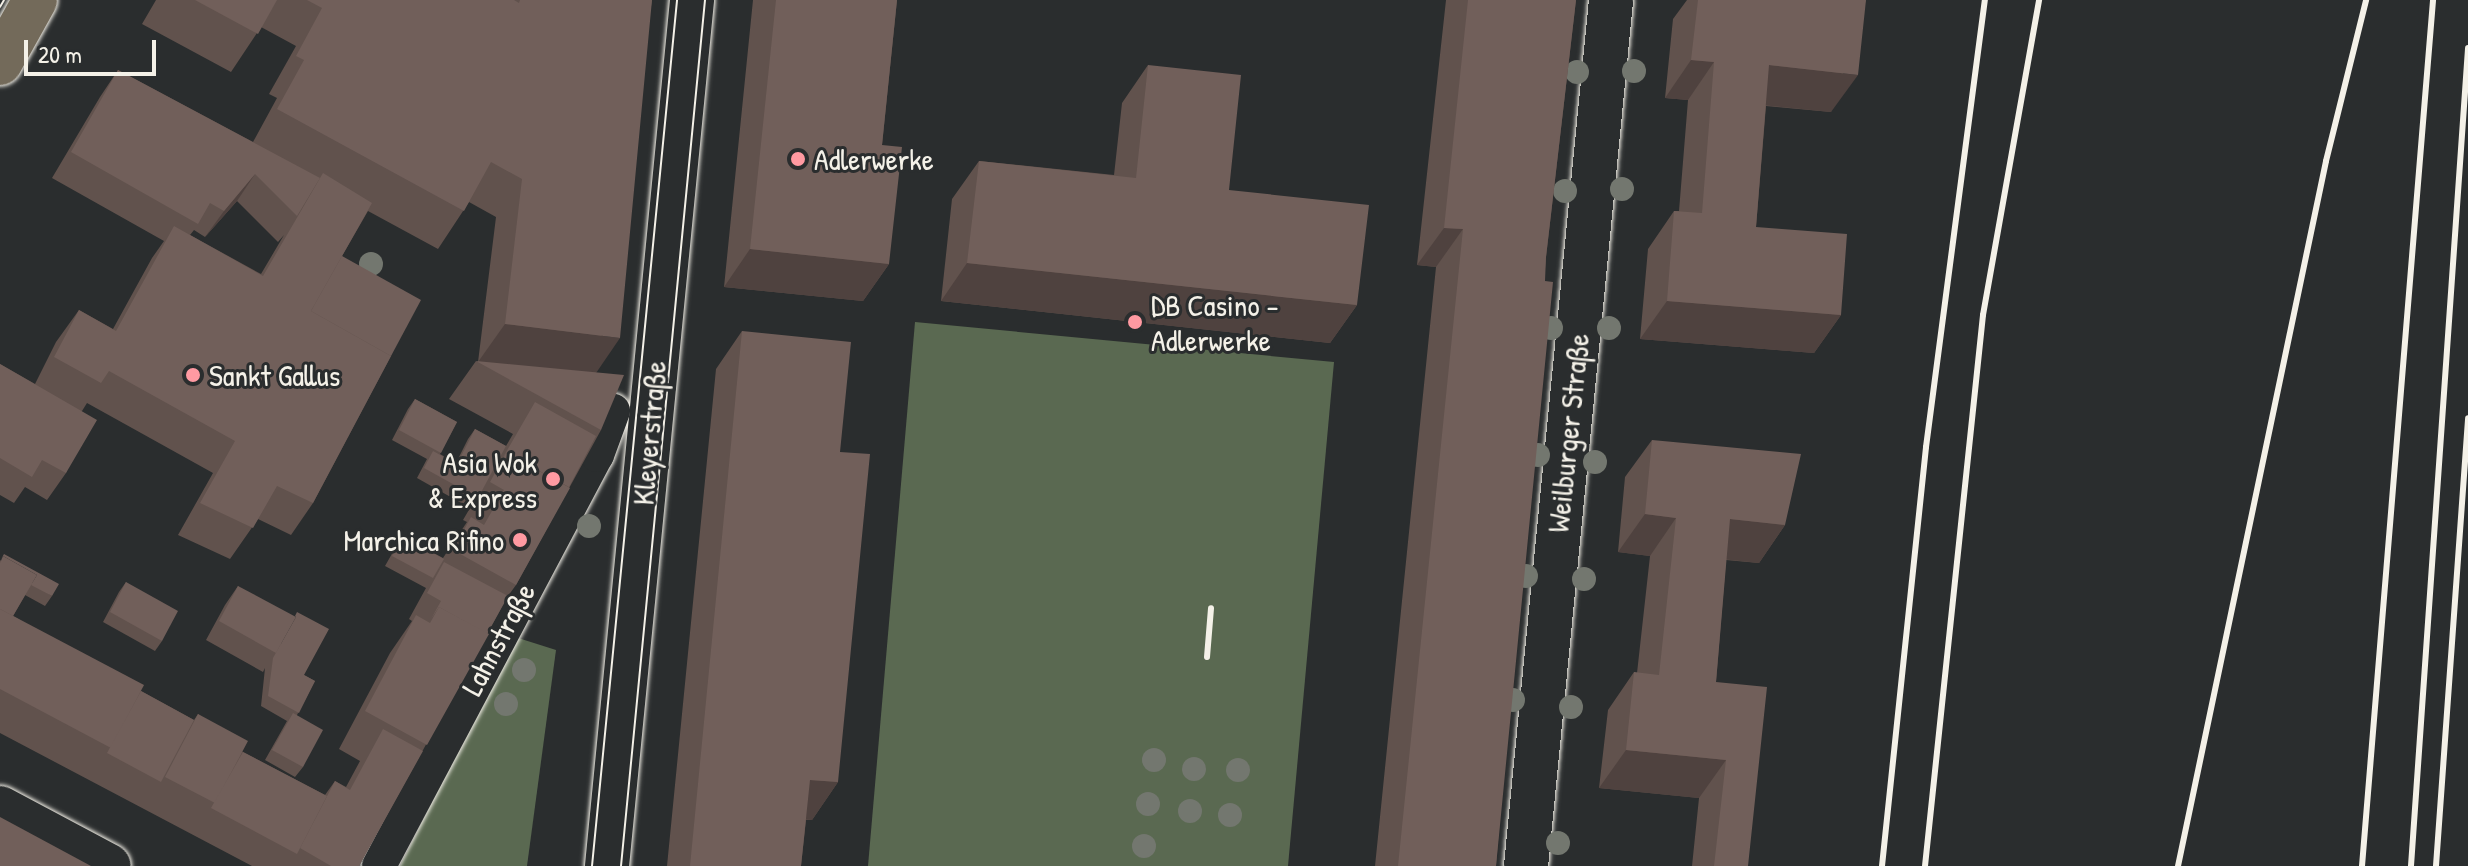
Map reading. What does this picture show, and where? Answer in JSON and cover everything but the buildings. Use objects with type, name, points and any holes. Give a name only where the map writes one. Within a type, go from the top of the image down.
[{"type":"main road","points":[[0,63],[35,0]]},
{"type":"street","name":"Kleyerstraße","points":[[607,866],[692,0]]},
{"type":"street","name":"Weilburger Straße","points":[[1526,866],[1611,0]]},
{"type":"street","name":"Lahnstraße","points":[[379,866],[597,455],[613,411]]},
{"type":"street","points":[[0,808],[109,866]]},
{"type":"green space","points":[[915,322],[1334,362],[1288,866],[868,866]]},
{"type":"green space","points":[[515,637],[556,650],[527,866],[400,866]]},
{"type":"tram line","points":[[0,7],[4,0]]},
{"type":"tram line","points":[[592,866],[677,0]]},
{"type":"tram line","points":[[621,866],[705,0]]},
{"type":"railway","points":[[1882,866],[1926,447],[1985,0]]},
{"type":"railway","points":[[1925,866],[1983,315],[2039,0]]},
{"type":"railway","points":[[2178,866],[2326,161],[2366,0]]},
{"type":"railway","points":[[2362,866],[2433,0]]},
{"type":"railway","points":[[2411,866],[2468,48]]},
{"type":"railway","points":[[2436,866],[2468,418]]},
{"type":"railway","points":[[1207,657],[1211,608]]},
{"type":"place","name":"Adlerwerke","points":[[798,159]]},
{"type":"place","name":"DB Casino - Adlerwerke","points":[[1135,322]]},
{"type":"place","name":"Sankt Gallus","points":[[193,375]]},
{"type":"place","name":"Asia Wok & Express","points":[[553,479]]},
{"type":"place","name":"Marchica Rifino","points":[[520,540]]}]
